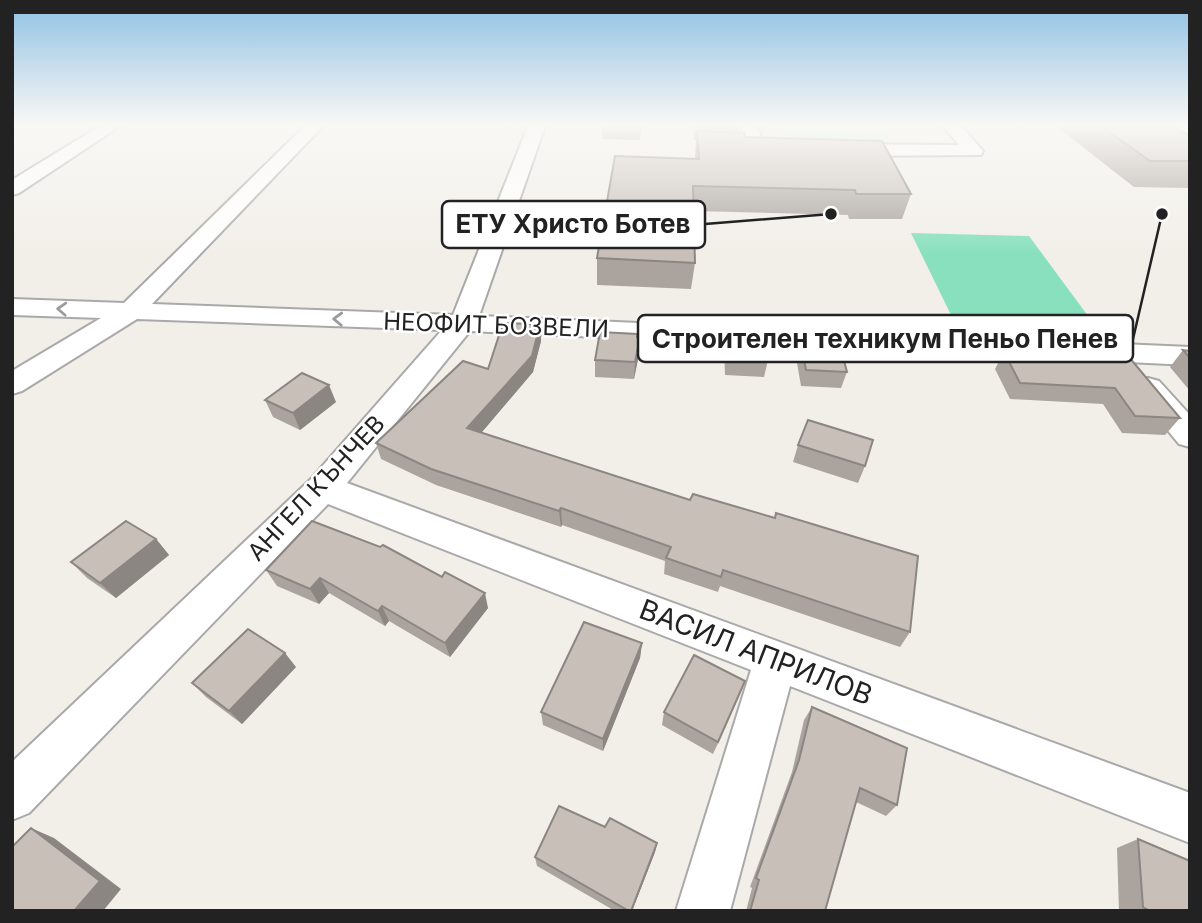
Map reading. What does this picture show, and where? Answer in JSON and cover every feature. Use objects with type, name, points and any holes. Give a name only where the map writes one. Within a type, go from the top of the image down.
[{"type":"street","points":[[12,190],[44,169]]},
{"type":"street","points":[[12,384],[130,312],[271,169]]},
{"type":"street","name":"АНГЕЛ КЪНЧЕВ","points":[[12,796],[323,488],[463,323],[521,169]]},
{"type":"street","name":"НЕОФИТ БОЗВЕЛИ","points":[[12,307],[463,323],[1190,356]]},
{"type":"street","points":[[1118,353],[1190,436]]},
{"type":"street","name":"ВАСИЛ АПРИЛОВ","points":[[323,488],[1190,818]]},
{"type":"street","points":[[703,911],[776,660]]},
{"type":"green space","points":[[911,233],[1029,236],[1091,320],[952,317]]},
{"type":"building","points":[[613,169],[897,169],[911,194],[693,186],[695,263],[597,258]]},
{"type":"building","points":[[503,323],[540,324],[532,356],[467,428],[690,500],[693,494],[775,518],[776,513],[918,556],[910,632],[723,570],[721,577],[666,558],[671,547],[561,508],[559,511],[431,469],[376,443],[463,361],[488,369]]},
{"type":"building","points":[[600,332],[637,334],[637,337],[640,337],[635,362],[595,360]]},
{"type":"building","points":[[800,340],[839,342],[847,372],[806,370]]},
{"type":"building","points":[[1004,352],[1129,357],[1180,418],[1135,416],[1115,388],[1020,383]]},
{"type":"building","points":[[302,373],[329,385],[293,413],[265,400]]},
{"type":"building","points":[[808,420],[873,440],[865,466],[798,445]]},
{"type":"building","points":[[126,521],[156,539],[100,583],[71,562]]},
{"type":"building","points":[[312,521],[380,547],[383,545],[442,577],[445,572],[485,593],[445,643],[382,606],[378,611],[320,578],[310,589],[266,570]]},
{"type":"building","points":[[584,622],[642,643],[603,739],[541,712]]},
{"type":"building","points":[[248,629],[285,653],[229,711],[192,683]]},
{"type":"building","points":[[694,655],[745,681],[718,742],[664,712]]},
{"type":"building","points":[[812,707],[907,748],[897,805],[860,788],[825,911],[750,911],[759,880],[756,878],[799,760]]},
{"type":"building","points":[[559,806],[605,827],[610,818],[657,843],[631,911],[535,857]]},
{"type":"building","points":[[31,828],[100,881],[74,911],[12,911],[12,847]]},
{"type":"building","points":[[1138,839],[1190,861],[1190,911],[1150,911],[1143,907]]},
{"type":"place","name":"ЕТУ Христо Ботев","points":[[831,214]]},
{"type":"place","name":"Строителен техникум Пеньо Пенев","points":[[1162,214]]}]
